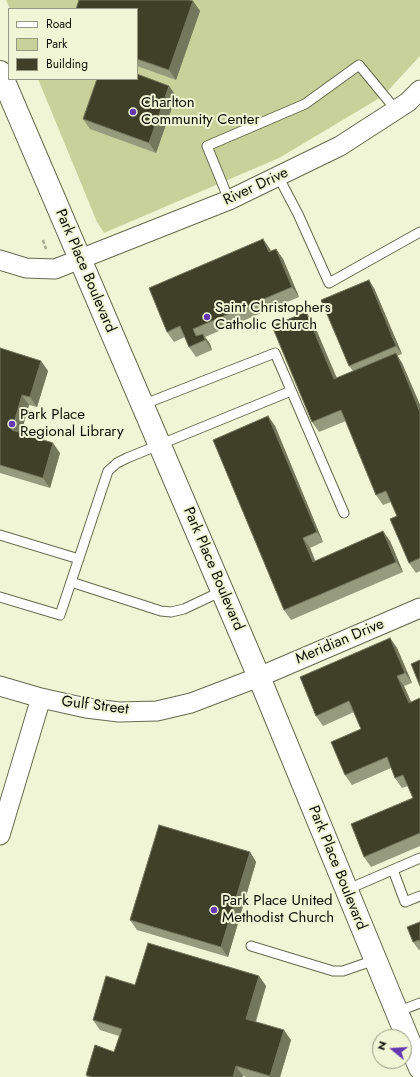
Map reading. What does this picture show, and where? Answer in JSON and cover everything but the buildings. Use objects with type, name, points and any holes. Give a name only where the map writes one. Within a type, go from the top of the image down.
[{"type":"street","name":"Park Place Boulevard","points":[[0,72],[259,677],[374,960],[420,1068]]},
{"type":"street","name":"River Drive","points":[[0,260],[26,268],[55,269],[80,260],[229,200],[340,146],[411,102]]},
{"type":"street","name":"Meridian Drive","points":[[259,677],[420,608]]},
{"type":"street","name":"Gulf Street","points":[[0,686],[41,698],[86,708],[119,712],[157,711],[191,703],[259,677]]},
{"type":"street","points":[[0,835],[41,698]]},
{"type":"lane","points":[[229,200],[207,146],[305,104],[359,65],[411,102]]},
{"type":"lane","points":[[278,176],[298,214],[329,283],[420,232]]},
{"type":"lane","points":[[142,404],[275,353],[344,513]]},
{"type":"lane","points":[[0,597],[60,615],[108,471],[117,463],[159,444],[291,391]]},
{"type":"lane","points":[[0,535],[79,559]]},
{"type":"lane","points":[[71,582],[161,611],[171,612],[184,609],[222,591]]},
{"type":"lane","points":[[346,890],[420,858]]},
{"type":"lane","points":[[392,870],[405,902],[420,896]]},
{"type":"lane","points":[[251,946],[333,971],[343,971],[374,960]]},
{"type":"lane","points":[[396,1012],[420,1003]]},
{"type":"path","points":[[43,240],[47,251]]},
{"type":"green space","points":[[6,0],[420,0],[420,56],[383,96],[279,158],[104,233],[97,222],[38,80],[138,80],[138,8],[10,8]]},
{"type":"place","name":"Charlton Community Center","points":[[133,112]]},
{"type":"place","name":"Saint Christophers Catholic Church","points":[[207,317]]},
{"type":"place","name":"Park Place Regional Library","points":[[12,424]]},
{"type":"place","name":"Park Place United Methodist Church","points":[[214,910]]}]
